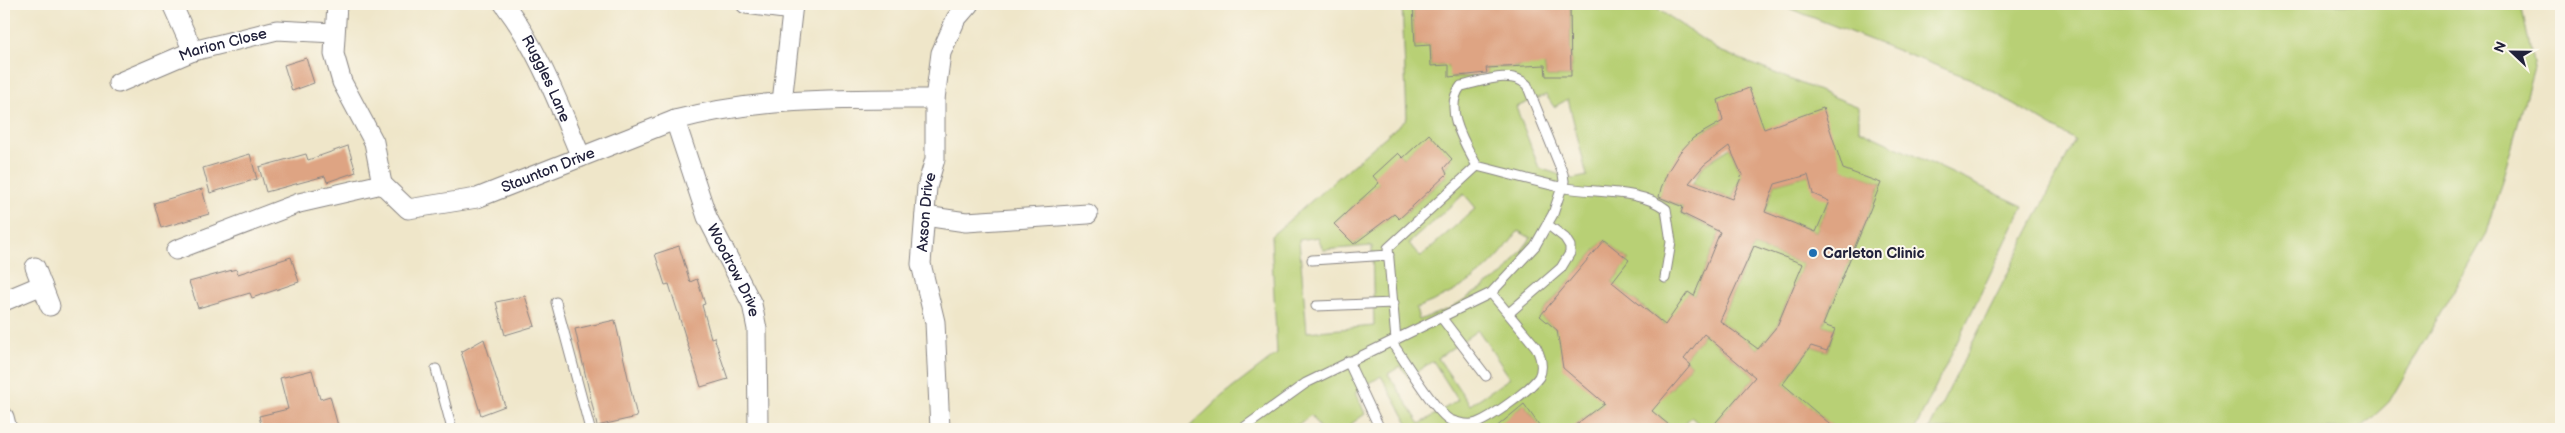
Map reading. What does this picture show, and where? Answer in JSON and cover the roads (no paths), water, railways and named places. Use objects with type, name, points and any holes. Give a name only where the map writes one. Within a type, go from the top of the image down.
[{"type":"street","points":[[172,4],[193,51]]},
{"type":"street","points":[[176,250],[299,203],[382,184],[374,142],[342,82],[334,54],[337,4]]},
{"type":"street","name":"Ruggles Lane","points":[[504,4],[520,24],[543,67],[581,157]]},
{"type":"street","points":[[746,4],[792,7],[782,102]]},
{"type":"street","name":"Axson Drive","points":[[940,429],[935,322],[921,264],[927,187],[935,160],[935,98],[941,53],[956,19],[970,4]]},
{"type":"street","name":"Marion Close","points":[[118,83],[193,51],[277,30],[334,33]]},
{"type":"street","name":"Staunton Drive","points":[[382,184],[408,209],[477,198],[675,120],[705,112],[782,102],[935,98]]},
{"type":"street","name":"Woodrow Drive","points":[[675,120],[707,217],[752,304],[757,329],[758,429]]},
{"type":"street","points":[[925,216],[966,222],[1088,214]]},
{"type":"street","points":[[35,267],[50,306]]},
{"type":"street","points":[[4,301],[42,285]]},
{"type":"lane","points":[[1242,429],[1306,383],[1348,361],[1394,342],[1441,317],[1491,294],[1526,258],[1548,224],[1561,187],[1564,181],[1563,174],[1527,85],[1517,78],[1502,78],[1461,86],[1458,90],[1454,109],[1457,125],[1477,166],[1561,187],[1634,196],[1654,202],[1666,210],[1671,242],[1665,278]]},
{"type":"lane","points":[[1477,166],[1388,248],[1394,303],[1394,342],[1441,412],[1457,422],[1477,423],[1508,403],[1532,384],[1542,368],[1542,357],[1536,348],[1509,313],[1491,294]]},
{"type":"lane","points":[[1509,313],[1568,260],[1570,246],[1565,238],[1548,224]]},
{"type":"lane","points":[[1312,260],[1389,255]]},
{"type":"lane","points":[[556,302],[590,429]]},
{"type":"lane","points":[[1316,306],[1394,303]]},
{"type":"lane","points":[[1441,317],[1486,376]]},
{"type":"lane","points":[[1348,361],[1380,429]]},
{"type":"lane","points":[[436,368],[452,429]]},
{"type":"place","name":"Carleton Clinic","points":[[1813,253]]}]
